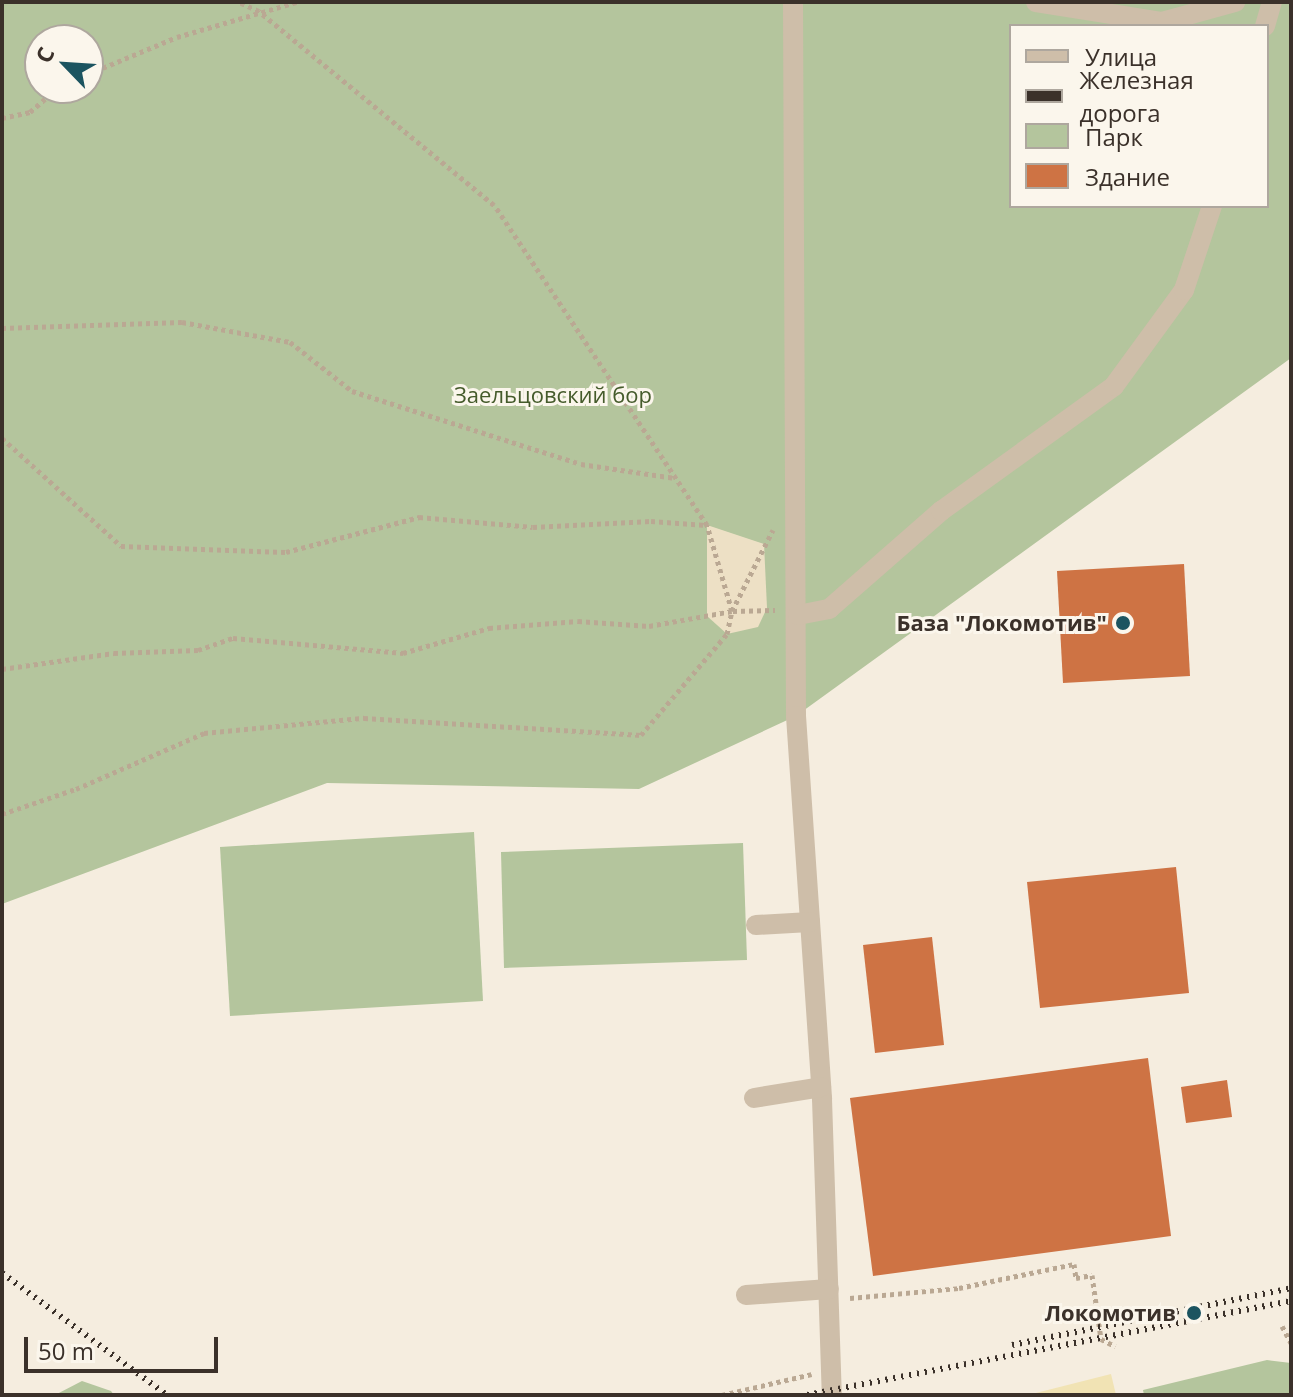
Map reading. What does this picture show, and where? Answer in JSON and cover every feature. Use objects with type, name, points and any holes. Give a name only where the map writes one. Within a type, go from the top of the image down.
[{"type":"street","points":[[793,2],[798,493],[796,716],[821,1087],[832,1395]]},
{"type":"street","points":[[1036,2],[1162,22],[1235,2]]},
{"type":"street","points":[[1266,24],[1272,2]]},
{"type":"street","points":[[798,615],[829,609],[941,511],[1114,386],[1184,290],[1211,208]]},
{"type":"street","points":[[756,925],[810,922]]},
{"type":"street","points":[[754,1098],[821,1087]]},
{"type":"street","points":[[746,1295],[830,1294]]},
{"type":"path","points":[[239,2],[259,11],[494,205],[707,525],[732,611]]},
{"type":"path","points":[[104,67],[177,37],[297,2]]},
{"type":"path","points":[[2,118],[30,112],[39,104]]},
{"type":"path","points":[[2,328],[182,322],[290,342],[352,391],[581,464],[676,478]]},
{"type":"path","points":[[2,438],[121,546],[286,552],[419,517],[533,527],[651,521],[707,525]]},
{"type":"path","points":[[2,814],[76,789],[204,733],[364,718],[641,735],[727,634],[732,611],[764,544],[798,493]]},
{"type":"path","points":[[2,669],[114,653],[198,650],[233,638],[403,653],[489,628],[578,621],[649,626],[767,608],[798,615]]},
{"type":"path","points":[[830,1294],[959,1288],[1074,1264],[1076,1278],[1092,1275],[1101,1339],[1115,1346]]},
{"type":"path","points":[[1282,1326],[1291,1343]]},
{"type":"path","points":[[722,1395],[833,1370]]},
{"type":"green space","name":"Заельцовский бор","points":[[2,2],[1291,2],[1291,358],[796,716],[639,789],[327,783],[2,904]]},
{"type":"green space","points":[[474,832],[483,1001],[230,1016],[220,847]]},
{"type":"green space","points":[[743,843],[747,960],[504,968],[501,852]]},
{"type":"green space","points":[[1267,1360],[1291,1363],[1291,1395],[1144,1395],[1143,1390]]},
{"type":"green space","points":[[82,1381],[111,1391],[114,1395],[55,1395]]},
{"type":"sand","points":[[1111,1374],[1116,1395],[1028,1395]]},
{"type":"shaded area","points":[[707,525],[764,544],[767,608],[758,627],[727,634],[707,616]]},
{"type":"building","name":"База \"Локомотив\"","points":[[1184,564],[1190,676],[1063,683],[1057,571]]},
{"type":"building","points":[[1176,867],[1189,993],[1040,1008],[1027,882]]},
{"type":"building","points":[[932,937],[944,1045],[875,1053],[863,945]]},
{"type":"building","points":[[1148,1058],[1171,1236],[873,1276],[850,1098]]},
{"type":"building","points":[[1227,1080],[1232,1117],[1186,1123],[1181,1087]]},
{"type":"railway","points":[[2,1273],[167,1395]]},
{"type":"railway","points":[[1012,1345],[1291,1288]]},
{"type":"railway","points":[[807,1395],[1291,1301]]},
{"type":"place","name":"База \"Локомотив\"","points":[[1123,623]]},
{"type":"place","name":"Локомотив","points":[[1194,1313]]}]
